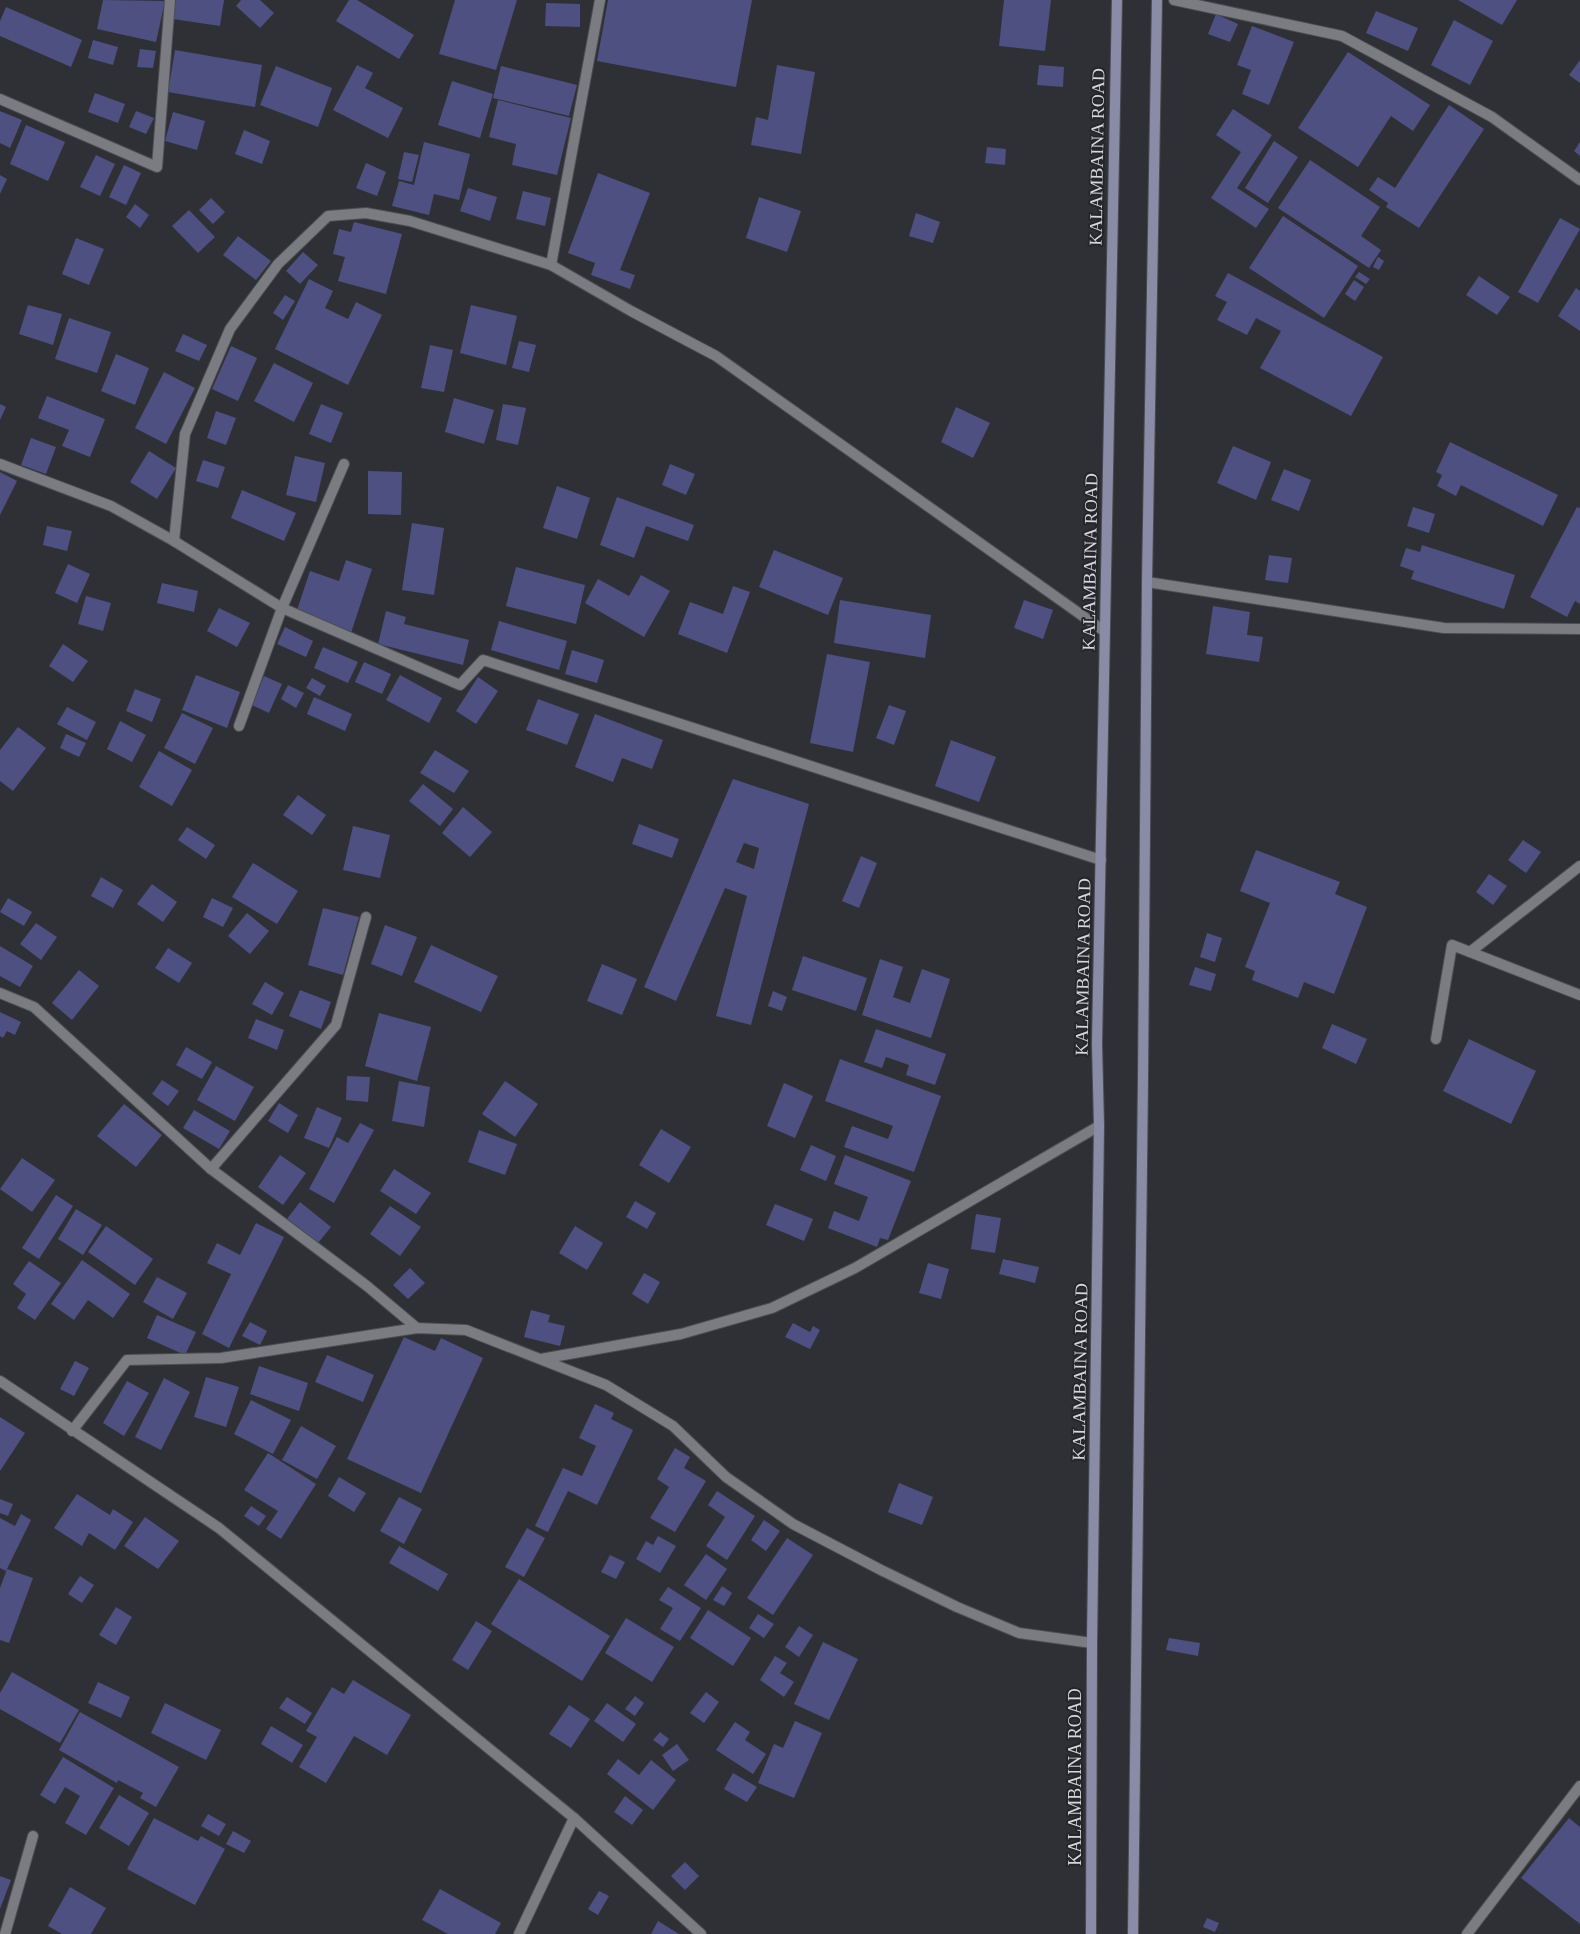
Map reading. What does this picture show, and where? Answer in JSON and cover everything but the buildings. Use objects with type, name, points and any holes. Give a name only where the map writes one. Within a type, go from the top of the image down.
[{"type":"main road","name":"KALAMBAINA ROAD","points":[[1092,1934],[1092,1643],[1099,1126],[1097,1044],[1117,0]]},
{"type":"main road","points":[[1133,1934],[1147,582],[1158,0]]},
{"type":"street","points":[[0,99],[157,167],[170,0]]},
{"type":"street","points":[[551,265],[600,0]]},
{"type":"street","points":[[1174,0],[1342,36],[1492,117],[1580,180]]},
{"type":"street","points":[[174,541],[185,434],[230,329],[278,264],[328,216],[366,213],[410,221],[551,265],[631,311],[716,356],[1104,631]]},
{"type":"street","points":[[0,464],[111,506],[174,541],[282,608],[460,685],[483,660],[1101,860]]},
{"type":"street","points":[[239,726],[282,608],[344,464]]},
{"type":"street","points":[[1147,582],[1444,628],[1580,628]]},
{"type":"street","points":[[1470,952],[1580,866]]},
{"type":"street","points":[[211,1169],[336,1024],[366,917]]},
{"type":"street","points":[[1436,1039],[1452,945],[1580,995]]},
{"type":"street","points":[[0,993],[34,1007],[211,1169],[367,1286],[417,1328]]},
{"type":"street","points":[[540,1359],[681,1334],[772,1308],[855,1268],[1099,1126]]},
{"type":"street","points":[[72,1431],[127,1360],[221,1358],[417,1328],[466,1330],[606,1385],[673,1426],[726,1477],[793,1524],[882,1570],[957,1607],[1019,1633],[1092,1643]]},
{"type":"street","points":[[0,1381],[219,1528],[574,1818],[701,1934]]},
{"type":"street","points":[[1467,1934],[1580,1786]]},
{"type":"street","points":[[519,1934],[574,1818]]},
{"type":"street","points":[[6,1934],[33,1836]]}]
